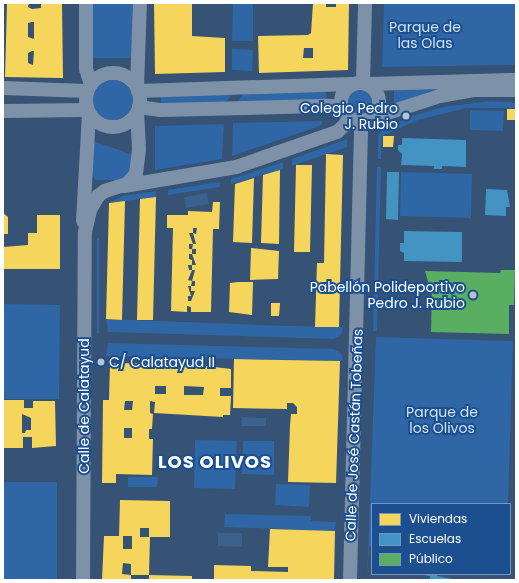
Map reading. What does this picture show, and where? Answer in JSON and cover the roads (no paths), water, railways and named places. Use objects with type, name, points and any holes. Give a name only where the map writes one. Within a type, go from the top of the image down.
[{"type":"street","points":[[86,3],[86,69],[89,88],[88,112],[99,124],[113,128],[127,124],[138,110]]},
{"type":"street","points":[[140,3],[138,166],[146,178],[156,181]]},
{"type":"street","points":[[361,83],[365,3]]},
{"type":"street","points":[[3,88],[89,88],[103,75],[118,74],[132,81],[138,89]]},
{"type":"street","points":[[138,89],[516,80]]},
{"type":"street","points":[[342,108],[342,96],[361,83]]},
{"type":"street","points":[[113,187],[214,172],[248,164],[337,132],[361,120],[378,108],[378,96],[361,83]]},
{"type":"street","points":[[138,110],[330,106],[342,108],[361,120],[446,95],[473,90],[516,90]]},
{"type":"street","points":[[3,111],[88,112]]},
{"type":"street","name":"Calle de Calatayud","points":[[83,580],[85,232],[82,206],[88,112]]},
{"type":"street","name":"Calle de José Castán Tobeñas","points":[[350,580],[361,120]]},
{"type":"street","name":"Calle de Calatayud","points":[[85,232],[93,202],[105,191],[131,182],[138,166]]},
{"type":"place","name":"Colegio Pedro J. Rubio","points":[[406,116]]},
{"type":"place","name":"Pabellón Polideportivo Pedro J. Rubio","points":[[473,295]]},
{"type":"place","name":"C/ Calatayud II","points":[[101,362]]},
{"type":"district","name":"LOS OLIVOS","points":[[215,462]]},
{"type":"park label","name":"Parque de las Olas","points":[[425,36]]},
{"type":"park label","name":"Parque de los Olivos","points":[[442,420]]}]
